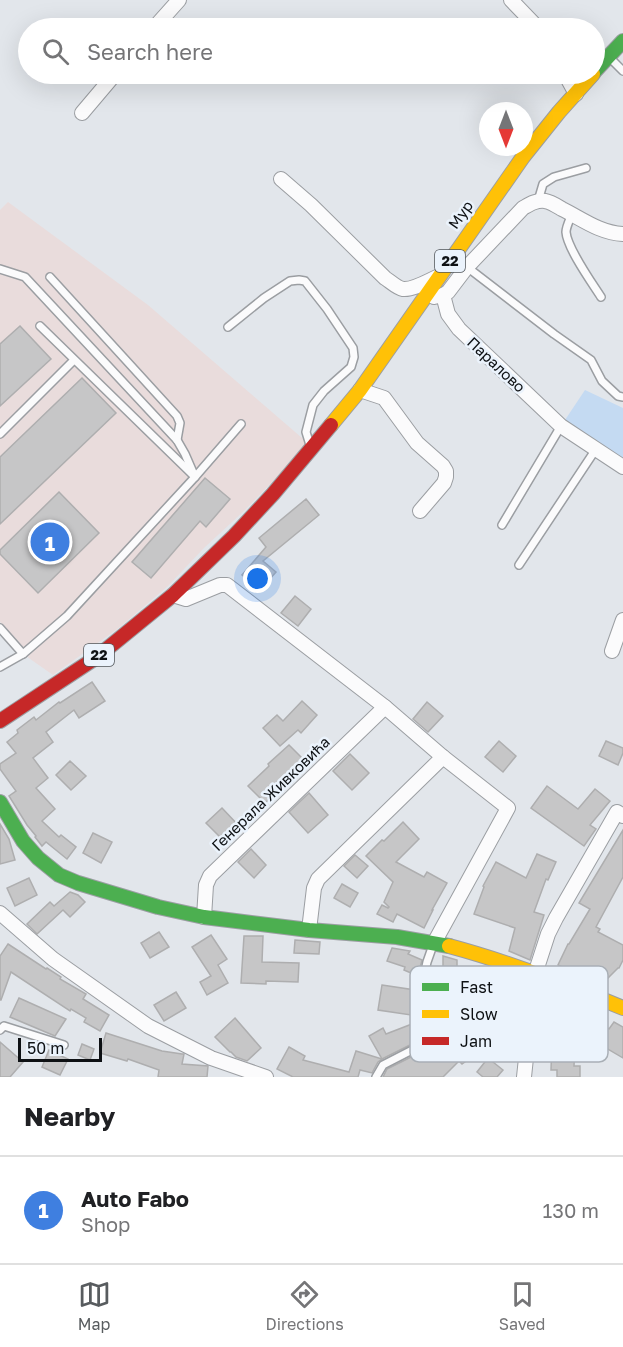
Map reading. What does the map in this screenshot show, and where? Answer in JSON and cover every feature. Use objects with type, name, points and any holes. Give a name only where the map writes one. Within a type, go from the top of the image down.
[{"type":"main road","name":"Мур","points":[[605,60],[623,41]]},
{"type":"main road","name":"Мур","points":[[311,450],[360,390],[523,157],[585,84]]},
{"type":"main road","name":"22","points":[[0,721],[97,657],[173,595],[234,536],[311,450]]},
{"type":"main road","points":[[0,802],[29,849],[59,875],[78,883],[158,907],[204,917],[309,930],[364,933],[434,943],[479,953],[514,966]]},
{"type":"street","points":[[163,18],[179,0]]},
{"type":"street","points":[[511,0],[528,18]]},
{"type":"street","points":[[81,113],[107,84]]},
{"type":"street","points":[[570,84],[576,94]]},
{"type":"street","points":[[280,179],[385,278],[399,287],[403,289],[412,287],[439,276]]},
{"type":"street","points":[[426,295],[435,297],[448,292],[467,267],[523,208],[538,201],[553,204],[604,231],[623,234]]},
{"type":"street","name":"Паралово","points":[[443,295],[448,314],[459,329],[561,426],[623,466]]},
{"type":"street","points":[[360,390],[384,398],[417,443],[446,471],[447,477],[444,483],[420,511]]},
{"type":"street","points":[[173,595],[186,599],[220,585],[227,585],[385,707],[443,757],[508,808],[434,943]]},
{"type":"street","points":[[612,651],[623,620]]},
{"type":"street","name":"Генерала Живковића","points":[[204,917],[206,885],[210,876],[385,707]]},
{"type":"street","points":[[309,930],[314,888],[318,879],[443,757]]},
{"type":"street","points":[[538,966],[556,918],[617,812],[623,816]]},
{"type":"street","points":[[0,913],[53,959],[148,1026],[211,1061],[266,1077]]},
{"type":"street","points":[[524,1077],[526,1062]]},
{"type":"lane","points":[[608,57],[623,71]]},
{"type":"lane","points":[[538,201],[543,184],[554,177],[586,168]]},
{"type":"lane","points":[[572,214],[566,231],[568,239],[601,297]]},
{"type":"lane","points":[[467,267],[591,360],[602,381],[618,396],[623,397]]},
{"type":"lane","points":[[0,269],[26,277],[177,440],[195,477]]},
{"type":"lane","points":[[50,277],[177,416],[180,423],[177,440]]},
{"type":"lane","points":[[228,327],[264,298],[290,281],[299,280],[305,281],[345,335],[353,348],[353,363],[313,405],[306,432],[311,450]]},
{"type":"lane","points":[[40,326],[195,477]]},
{"type":"lane","points":[[0,434],[74,360]]},
{"type":"lane","points":[[0,667],[23,654],[67,616],[241,424]]},
{"type":"lane","points":[[502,525],[561,426]]},
{"type":"lane","points":[[519,565],[596,449]]},
{"type":"lane","points":[[0,628],[23,654]]},
{"type":"lane","points":[[426,966],[434,943]]},
{"type":"lane","points":[[0,1030],[4,1026],[64,1045]]},
{"type":"lane","points":[[376,1077],[383,1065],[410,1051]]},
{"type":"shaded area","points":[[8,202],[148,305],[309,444],[168,586],[120,627],[53,675],[23,654],[19,642],[0,622],[0,210]]},
{"type":"shaded area","points":[[585,390],[623,408],[623,467],[561,426]]},
{"type":"building","points":[[20,326],[51,359],[0,406],[0,344]]},
{"type":"building","points":[[82,378],[116,413],[0,524],[0,457]]},
{"type":"building","points":[[205,478],[230,499],[206,527],[200,521],[151,578],[132,562]]},
{"type":"building","points":[[59,492],[99,533],[38,593],[0,554],[0,550]]},
{"type":"building","points":[[306,499],[319,515],[263,561],[276,572],[260,590],[242,575],[266,547],[259,538]]},
{"type":"building","points":[[295,596],[311,609],[298,626],[281,613]]},
{"type":"building","points":[[92,682],[105,701],[79,718],[74,710],[46,732],[53,742],[33,758],[48,778],[36,788],[55,809],[42,821],[59,837],[61,835],[76,847],[67,859],[46,842],[42,846],[35,837],[9,796],[16,791],[0,769],[0,764],[16,753],[7,742],[18,733],[17,730],[34,717],[36,720],[59,702]]},
{"type":"building","points":[[302,701],[317,715],[301,733],[298,730],[280,746],[263,728],[277,715],[283,721]]},
{"type":"building","points":[[427,702],[443,716],[428,732],[413,719]]},
{"type":"building","points":[[499,741],[516,756],[503,772],[485,757]]},
{"type":"building","points":[[606,741],[623,748],[618,765],[599,756]]},
{"type":"building","points":[[289,745],[306,762],[265,803],[248,786]]},
{"type":"building","points":[[350,754],[369,773],[352,790],[333,771]]},
{"type":"building","points":[[70,761],[86,776],[71,790],[56,775]]},
{"type":"building","points":[[547,786],[578,809],[595,789],[610,801],[590,825],[596,829],[584,846],[531,808]]},
{"type":"building","points":[[309,793],[328,815],[308,833],[289,812]]},
{"type":"building","points":[[222,808],[239,826],[224,841],[206,823]]},
{"type":"building","points":[[403,822],[419,839],[396,862],[424,877],[427,872],[447,883],[424,928],[397,914],[393,922],[377,914],[382,905],[389,907],[384,902],[393,882],[366,856]]},
{"type":"building","points":[[0,824],[9,839],[15,860],[0,864]]},
{"type":"building","points":[[623,830],[623,877],[596,927],[600,929],[598,932],[623,945],[623,960],[619,968],[608,978],[608,966],[558,965],[590,909],[579,903]]},
{"type":"building","points":[[93,833],[112,842],[101,863],[83,853]]},
{"type":"building","points":[[251,849],[266,865],[254,878],[238,862]]},
{"type":"building","points":[[537,854],[556,862],[548,880],[546,879],[534,912],[544,915],[530,960],[509,951],[515,928],[474,914],[483,886],[496,862],[526,878]]},
{"type":"building","points":[[355,855],[368,866],[357,878],[344,866]]},
{"type":"building","points":[[29,878],[37,895],[15,906],[7,888]]},
{"type":"building","points":[[342,884],[358,893],[350,907],[334,898]]},
{"type":"building","points":[[70,892],[78,895],[85,902],[70,917],[63,910],[37,934],[27,924],[50,902],[54,906]]},
{"type":"building","points":[[159,932],[169,947],[150,958],[141,943]]},
{"type":"building","points":[[211,935],[227,959],[218,965],[228,983],[207,995],[200,982],[211,976],[192,947]]},
{"type":"building","points":[[244,936],[263,936],[262,962],[299,963],[298,982],[241,983]]},
{"type":"building","points":[[295,940],[320,942],[319,954],[294,953]]},
{"type":"building","points":[[8,944],[86,994],[83,999],[109,1015],[100,1031],[84,1022],[86,1018],[71,1009],[70,1011],[11,972],[0,1000],[0,956]]},
{"type":"building","points":[[392,948],[410,951],[408,954],[422,960],[420,966],[410,966],[410,973],[404,970],[405,967],[387,961]]},
{"type":"building","points":[[443,956],[457,960],[457,966],[443,966]]},
{"type":"building","points":[[382,985],[410,989],[410,1015],[378,1010]]},
{"type":"building","points":[[176,992],[186,1008],[164,1021],[154,1005]]},
{"type":"building","points":[[19,998],[66,1019],[55,1036],[10,1017]]},
{"type":"building","points":[[235,1018],[261,1048],[247,1061],[236,1057],[215,1037]]},
{"type":"building","points":[[614,1022],[623,1027],[623,1058],[608,1049],[608,1028]]},
{"type":"building","points":[[410,1025],[410,1045],[382,1059],[369,1036],[383,1028],[386,1034]]},
{"type":"building","points":[[106,1033],[162,1051],[184,1054],[182,1064],[208,1066],[207,1077],[158,1077],[159,1070],[128,1059],[127,1061],[100,1053]]},
{"type":"building","points":[[0,1042],[23,1062],[10,1077],[0,1077]]},
{"type":"building","points":[[82,1044],[94,1049],[90,1060],[78,1055]]},
{"type":"building","points":[[289,1047],[305,1056],[303,1060],[349,1072],[356,1051],[382,1059],[372,1073],[360,1070],[358,1077],[293,1077],[277,1069]]},
{"type":"building","points":[[49,1050],[68,1059],[60,1075],[42,1067]]},
{"type":"building","points":[[410,1058],[410,1062],[458,1062],[443,1077],[383,1077],[387,1069]]},
{"type":"building","points":[[485,1062],[493,1062],[503,1070],[497,1077],[483,1077],[477,1072]]},
{"type":"building","points":[[551,1062],[574,1062],[574,1066],[580,1066],[580,1077],[557,1077],[557,1070],[551,1070]]},
{"type":"traffic: fast","points":[[605,60],[623,41]]},
{"type":"traffic: fast","points":[[0,802],[23,841],[38,858],[59,875],[78,883],[158,907],[204,917],[309,930],[397,937],[449,946]]},
{"type":"traffic: slow","points":[[331,425],[360,390],[523,157],[584,84]]},
{"type":"traffic: slow","points":[[449,946],[514,966]]},
{"type":"traffic: slow","points":[[608,1002],[623,1008]]},
{"type":"traffic: jam","points":[[0,721],[97,657],[173,595],[234,536],[331,425]]},
{"type":"place","name":"Auto Fabo","points":[[50,542]]}]
